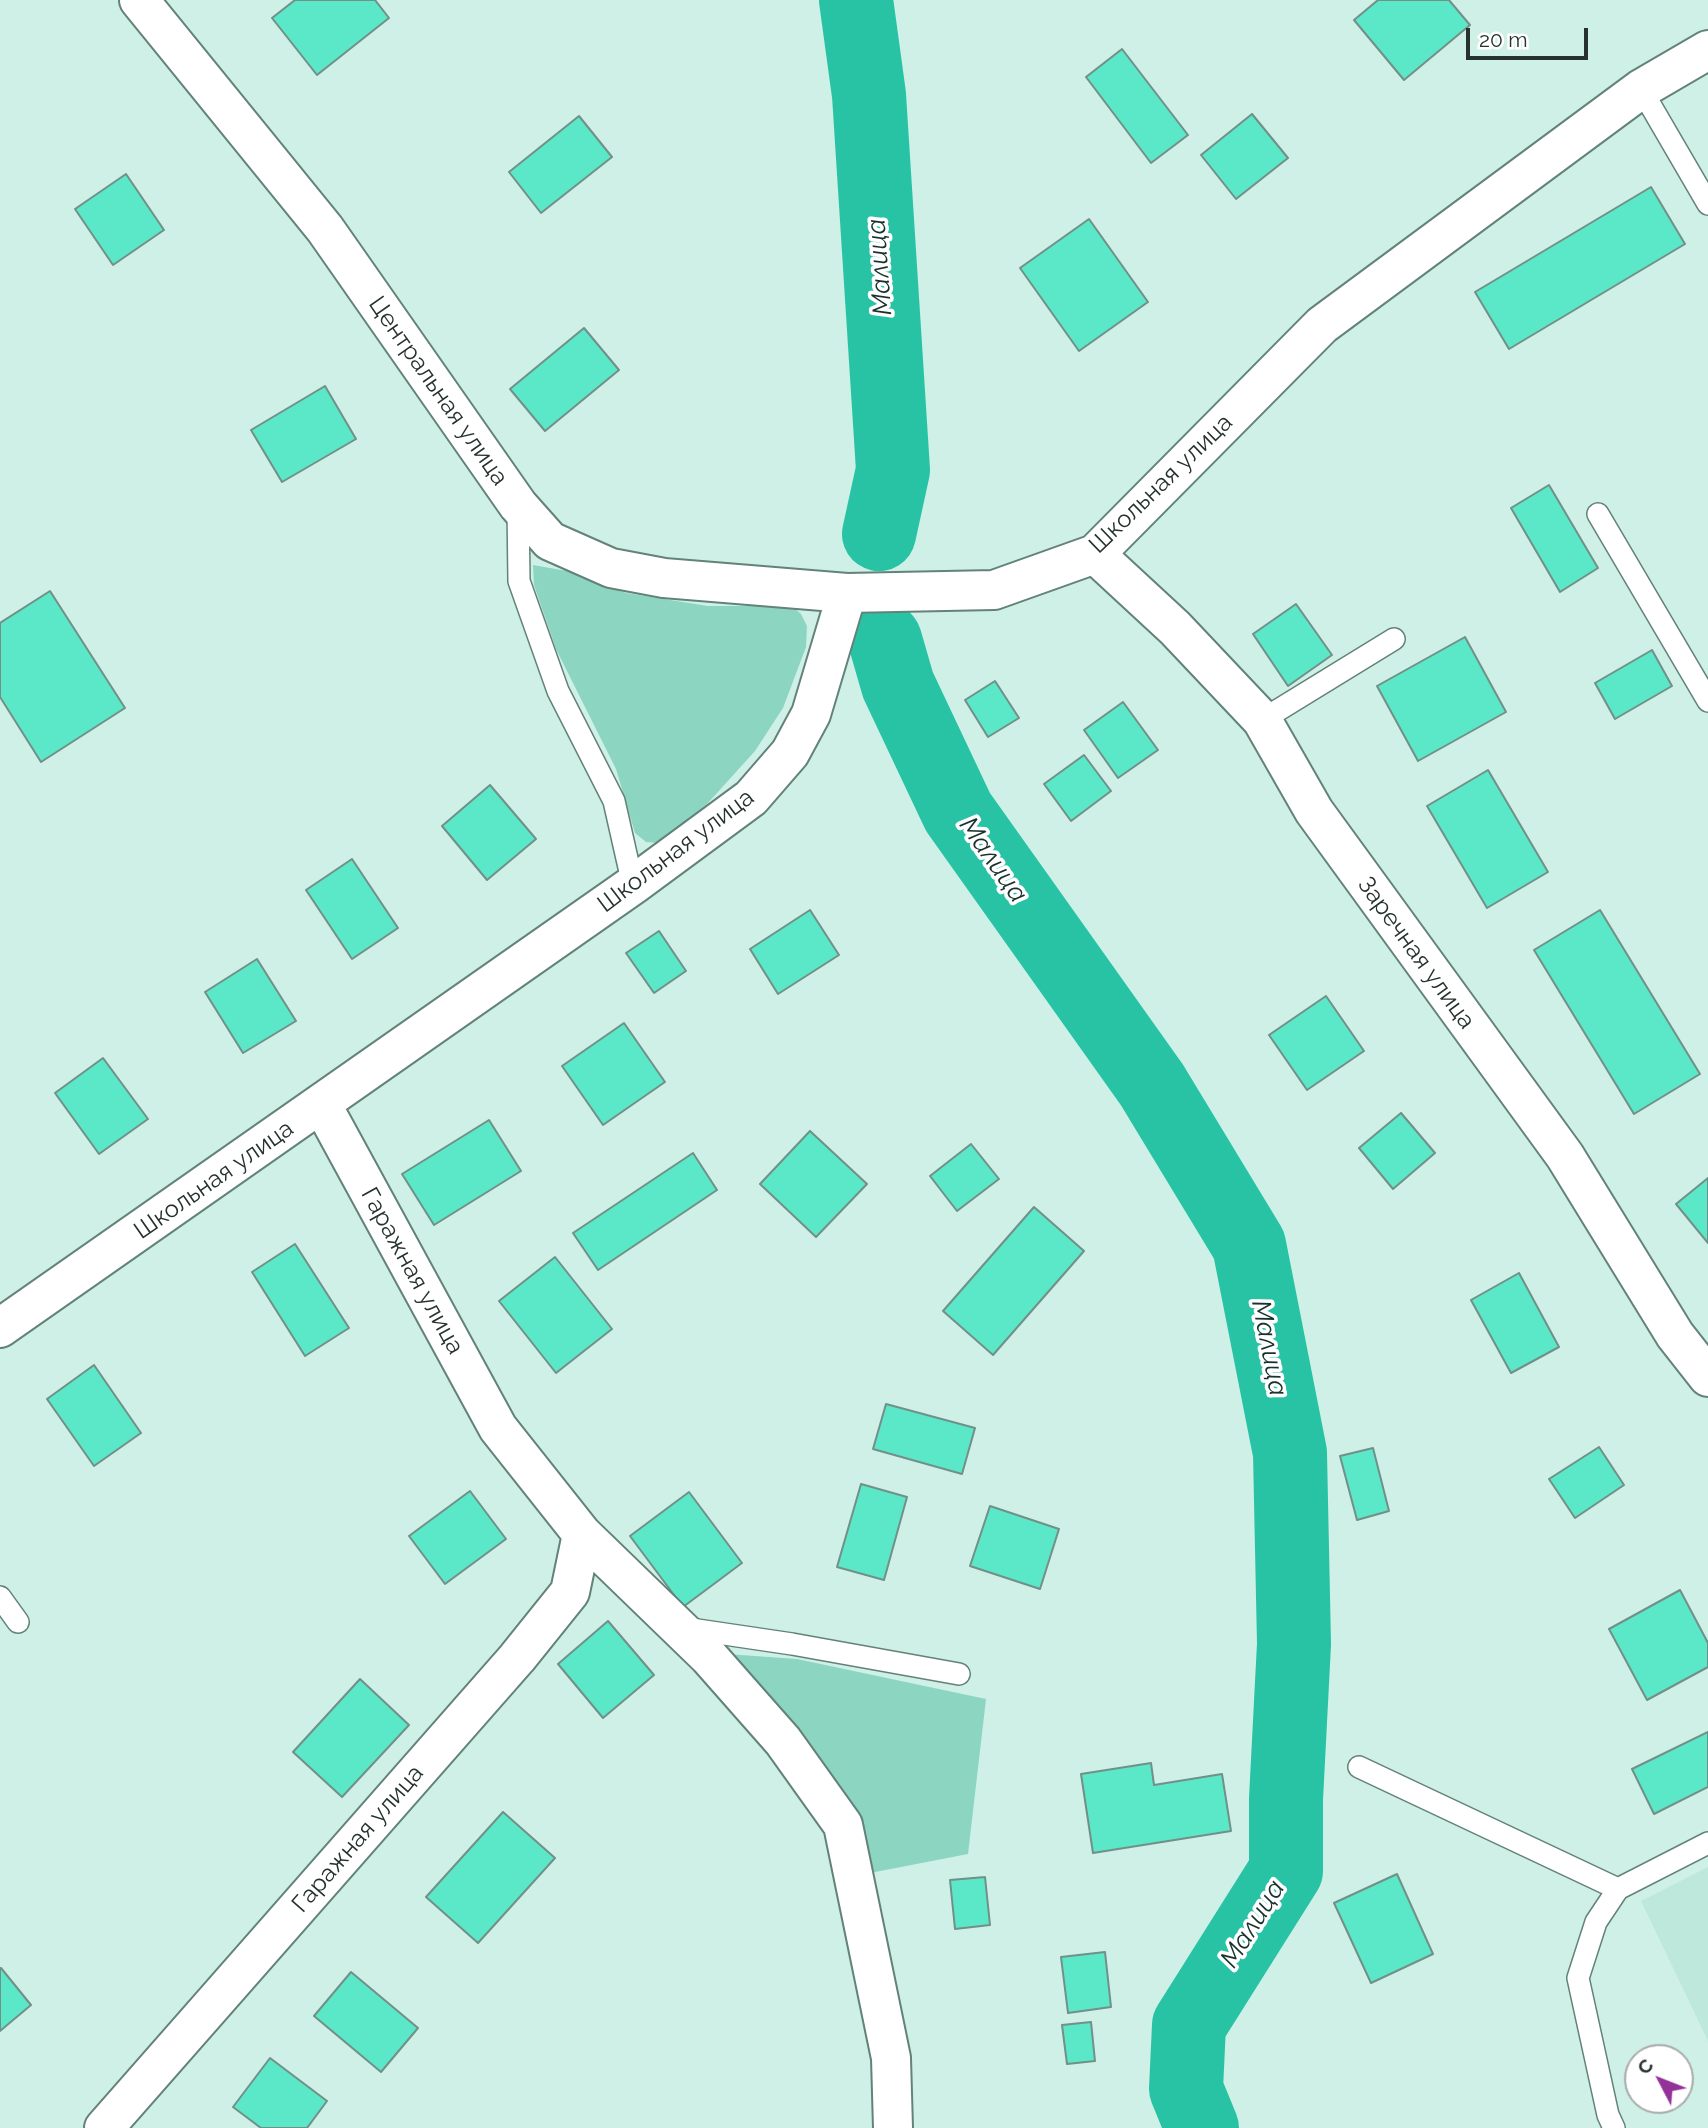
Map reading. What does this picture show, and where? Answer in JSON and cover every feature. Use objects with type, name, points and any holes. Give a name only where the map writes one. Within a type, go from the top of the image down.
[{"type":"street","name":"Центральная улица","points":[[139,0],[325,229],[518,505],[550,541],[611,568],[664,578],[847,593]]},
{"type":"street","name":"Школьная улица","points":[[0,1328],[633,886],[751,799],[790,753],[811,714],[847,593],[994,590],[1095,554],[1322,325],[1641,89],[1708,50]]},
{"type":"street","name":"Заречная улица","points":[[1095,554],[1175,628],[1262,720],[1314,811],[1565,1156],[1675,1335],[1708,1377]]},
{"type":"street","name":"Гаражная улица","points":[[322,1105],[498,1428],[583,1534],[709,1657],[783,1741],[843,1825],[891,2059],[893,2128]]},
{"type":"street","name":"Гаражная улица","points":[[104,2128],[517,1658],[569,1592],[583,1534]]},
{"type":"lane","points":[[1641,89],[1708,204]]},
{"type":"lane","points":[[518,505],[519,581],[558,691],[614,801],[633,886]]},
{"type":"lane","points":[[1598,514],[1708,701]]},
{"type":"lane","points":[[1262,720],[1394,639]]},
{"type":"lane","points":[[0,1597],[19,1622]]},
{"type":"lane","points":[[678,1627],[959,1674]]},
{"type":"lane","points":[[1360,1767],[1618,1889]]},
{"type":"lane","points":[[1614,2128],[1608,2115],[1578,1978],[1596,1922],[1618,1889],[1708,1843]]},
{"type":"shaded area","points":[[533,565],[567,571],[626,593],[708,606],[792,606],[801,614],[807,626],[806,647],[783,708],[755,751],[707,804],[658,843],[646,842],[635,833],[616,769],[556,649],[534,585]]},
{"type":"shaded area","points":[[727,1654],[797,1659],[986,1699],[968,1854],[870,1873],[858,1826],[834,1777],[769,1698]]},
{"type":"shaded area","points":[[1708,1867],[1708,2041],[1641,1901]]},
{"type":"building","points":[[295,0],[375,0],[389,18],[317,75],[272,18]]},
{"type":"building","points":[[1378,0],[1449,0],[1470,25],[1404,80],[1354,20]]},
{"type":"building","points":[[1122,49],[1188,135],[1151,163],[1086,77]]},
{"type":"building","points":[[1252,114],[1288,158],[1236,199],[1201,155]]},
{"type":"building","points":[[579,116],[612,157],[541,213],[509,172]]},
{"type":"building","points":[[126,174],[164,230],[113,265],[75,209]]},
{"type":"building","points":[[1651,187],[1685,244],[1509,349],[1475,292]]},
{"type":"building","points":[[1089,219],[1148,302],[1079,351],[1020,268]]},
{"type":"building","points":[[584,328],[619,370],[545,431],[510,389]]},
{"type":"building","points":[[325,386],[356,439],[282,482],[251,430]]},
{"type":"building","points":[[1549,485],[1598,568],[1560,592],[1511,508]]},
{"type":"building","points":[[50,591],[125,708],[41,762],[0,697],[0,623]]},
{"type":"building","points":[[1296,604],[1332,655],[1288,686],[1253,634]]},
{"type":"building","points":[[1465,637],[1506,712],[1418,761],[1377,686]]},
{"type":"building","points":[[1652,650],[1672,686],[1615,719],[1595,683]]},
{"type":"building","points":[[995,681],[1019,718],[988,737],[965,700]]},
{"type":"building","points":[[1123,702],[1158,750],[1118,778],[1084,730]]},
{"type":"building","points":[[1084,755],[1111,791],[1071,821],[1044,784]]},
{"type":"building","points":[[1488,770],[1548,872],[1487,908],[1427,806]]},
{"type":"building","points":[[490,785],[536,839],[487,880],[442,826]]},
{"type":"building","points":[[352,859],[398,928],[352,959],[306,890]]},
{"type":"building","points":[[810,910],[839,955],[778,994],[750,949]]},
{"type":"building","points":[[1600,910],[1700,1074],[1634,1114],[1534,950]]},
{"type":"building","points":[[659,931],[686,971],[654,993],[626,953]]},
{"type":"building","points":[[257,959],[296,1021],[243,1053],[205,992]]},
{"type":"building","points":[[1326,996],[1364,1051],[1307,1090],[1269,1035]]},
{"type":"building","points":[[624,1023],[665,1082],[603,1125],[562,1066]]},
{"type":"building","points":[[103,1058],[148,1119],[99,1154],[55,1093]]},
{"type":"building","points":[[1401,1113],[1435,1153],[1393,1189],[1359,1148]]},
{"type":"building","points":[[489,1120],[521,1171],[434,1225],[402,1174]]},
{"type":"building","points":[[810,1131],[867,1184],[816,1237],[760,1184]]},
{"type":"building","points":[[971,1144],[999,1179],[957,1211],[930,1176]]},
{"type":"building","points":[[693,1153],[717,1190],[598,1270],[573,1233]]},
{"type":"building","points":[[1708,1178],[1708,1243],[1676,1204]]},
{"type":"building","points":[[1034,1207],[1084,1251],[993,1355],[943,1311]]},
{"type":"building","points":[[295,1244],[349,1328],[305,1356],[252,1272]]},
{"type":"building","points":[[555,1257],[612,1329],[556,1373],[499,1301]]},
{"type":"building","points":[[1519,1273],[1559,1347],[1511,1373],[1471,1300]]},
{"type":"building","points":[[94,1365],[141,1433],[94,1466],[47,1399]]},
{"type":"building","points":[[886,1404],[975,1428],[962,1474],[873,1449]]},
{"type":"building","points":[[1599,1447],[1624,1485],[1575,1518],[1549,1479]]},
{"type":"building","points":[[1373,1448],[1389,1511],[1357,1520],[1340,1456]]},
{"type":"building","points":[[861,1484],[907,1497],[884,1580],[837,1567]]},
{"type":"building","points":[[470,1491],[506,1539],[445,1584],[409,1536]]},
{"type":"building","points":[[689,1492],[742,1563],[683,1607],[630,1536]]},
{"type":"building","points":[[990,1506],[1059,1529],[1040,1589],[970,1566]]},
{"type":"building","points":[[1680,1590],[1708,1643],[1708,1667],[1647,1700],[1609,1629]]},
{"type":"building","points":[[608,1621],[654,1675],[603,1718],[558,1664]]},
{"type":"building","points":[[360,1679],[409,1725],[342,1797],[293,1752]]},
{"type":"building","points":[[1708,1732],[1708,1787],[1654,1814],[1632,1769]]},
{"type":"building","points":[[1151,1763],[1154,1785],[1222,1774],[1231,1831],[1093,1853],[1081,1774]]},
{"type":"building","points":[[503,1812],[555,1858],[478,1943],[426,1897]]},
{"type":"building","points":[[1397,1874],[1433,1954],[1371,1983],[1334,1903]]},
{"type":"building","points":[[985,1877],[990,1925],[955,1929],[950,1880]]},
{"type":"building","points":[[1105,1952],[1111,2007],[1068,2013],[1061,1957]]},
{"type":"building","points":[[0,1969],[31,2005],[0,2031]]},
{"type":"building","points":[[351,1972],[418,2028],[381,2072],[314,2016]]},
{"type":"building","points":[[1091,2022],[1095,2061],[1067,2064],[1062,2025]]},
{"type":"building","points":[[270,2058],[327,2101],[307,2128],[261,2128],[233,2107]]},
{"type":"waterway","name":"Малица","points":[[856,0],[869,95],[893,470],[879,534]]},
{"type":"waterway","name":"Малица","points":[[885,640],[898,685],[958,812],[1152,1085],[1249,1245],[1290,1453],[1294,1644],[1286,1799],[1286,1871],[1189,2025],[1186,2089],[1202,2128]]}]
